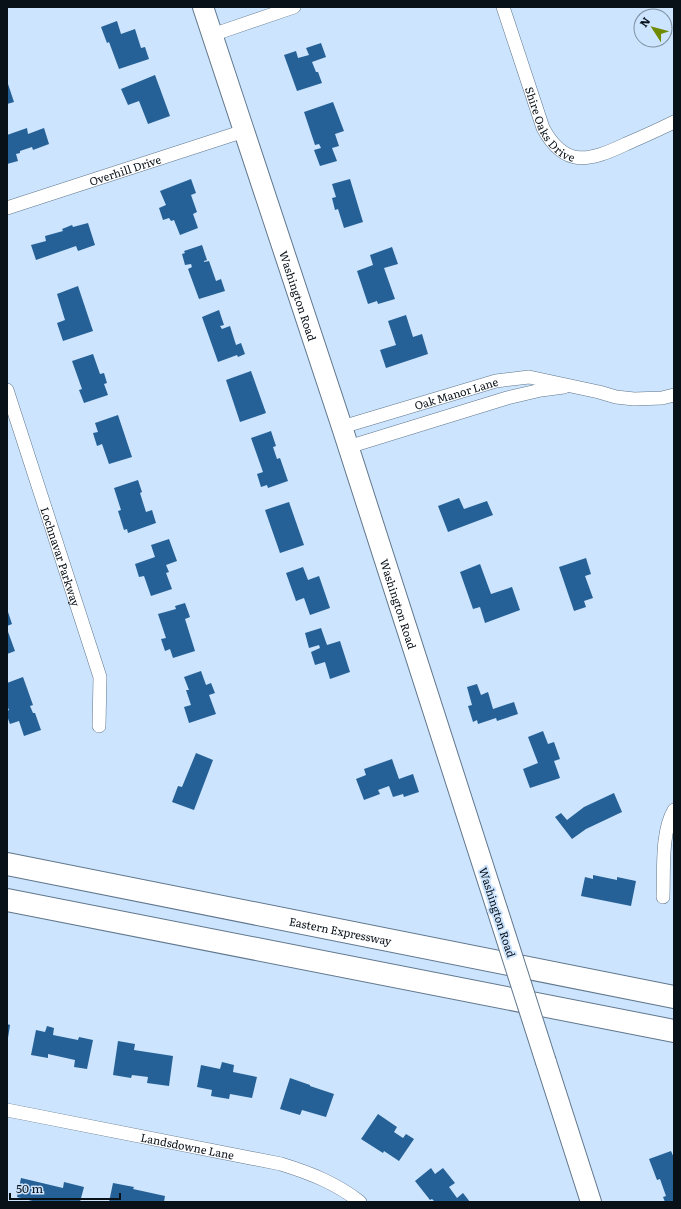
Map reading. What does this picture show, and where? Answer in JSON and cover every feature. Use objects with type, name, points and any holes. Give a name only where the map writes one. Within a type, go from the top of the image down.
[{"type":"highway","name":"Eastern Expressway","points":[[7,864],[674,997]]},
{"type":"highway","points":[[7,900],[674,1031]]},
{"type":"main road","name":"Washington Road","points":[[203,7],[342,427],[591,1202]]},
{"type":"street","points":[[212,34],[294,7]]},
{"type":"street","name":"Shire Oaks Drive","points":[[503,7],[543,128],[550,140],[559,150],[569,156],[581,159],[593,158],[606,154],[674,122]]},
{"type":"street","name":"Overhill Drive","points":[[7,208],[244,131]]},
{"type":"street","name":"Oak Manor Lane","points":[[342,427],[496,381],[529,377],[616,397],[634,399],[662,398],[674,395]]},
{"type":"street","name":"Oak Manor Lane","points":[[348,447],[507,398],[541,390],[573,386]]},
{"type":"street","name":"Lochnavar Parkway","points":[[7,390],[100,677],[99,726]]},
{"type":"street","points":[[663,897],[666,834],[669,818],[674,810]]},
{"type":"street","name":"Landsdowne Lane","points":[[7,1110],[281,1164],[310,1173],[334,1184],[360,1202]]},
{"type":"building","points":[[117,21],[121,34],[135,29],[141,48],[145,47],[149,59],[119,69],[109,42],[107,43],[101,27]]},
{"type":"building","points":[[321,43],[326,57],[312,62],[322,83],[297,91],[284,55],[296,51],[298,58],[309,55],[306,48]]},
{"type":"building","points":[[155,75],[170,116],[148,124],[139,101],[128,105],[121,89]]},
{"type":"building","points":[[7,81],[14,102],[7,104]]},
{"type":"building","points":[[333,102],[344,131],[335,134],[339,146],[332,148],[337,161],[320,166],[314,150],[321,148],[319,144],[315,145],[304,112]]},
{"type":"building","points":[[27,128],[28,134],[44,128],[49,144],[33,150],[32,147],[20,151],[20,153],[16,154],[18,161],[7,164],[7,135]]},
{"type":"building","points":[[191,179],[196,193],[191,195],[197,212],[193,214],[198,228],[180,235],[174,220],[171,221],[169,218],[163,220],[159,208],[166,205],[160,191]]},
{"type":"building","points":[[350,179],[363,222],[344,228],[338,209],[335,210],[332,198],[336,197],[332,184]]},
{"type":"building","points":[[88,223],[95,245],[78,251],[76,246],[36,260],[31,245],[46,241],[45,236],[63,231],[62,229],[72,225],[73,227]]},
{"type":"building","points":[[202,245],[207,260],[204,262],[209,261],[216,281],[221,279],[225,291],[199,299],[188,269],[192,267],[191,264],[185,265],[182,254],[185,253],[184,251]]},
{"type":"building","points":[[392,247],[398,264],[384,268],[395,299],[378,304],[377,301],[368,304],[357,271],[373,265],[370,255]]},
{"type":"building","points":[[78,286],[93,331],[63,341],[57,323],[65,320],[57,294]]},
{"type":"building","points":[[219,310],[224,325],[220,326],[222,329],[230,326],[236,345],[241,343],[245,354],[238,357],[237,355],[218,362],[202,317]]},
{"type":"building","points":[[406,315],[413,337],[422,334],[428,354],[386,368],[380,350],[396,345],[388,321]]},
{"type":"building","points":[[93,354],[100,374],[104,373],[107,383],[104,384],[108,395],[84,403],[79,390],[82,389],[72,361]]},
{"type":"building","points":[[251,371],[266,413],[240,422],[226,380]]},
{"type":"building","points":[[118,415],[132,457],[109,464],[102,444],[97,446],[93,433],[98,432],[95,423]]},
{"type":"building","points":[[271,431],[276,446],[273,447],[277,459],[280,458],[288,481],[268,488],[267,485],[261,487],[257,474],[263,472],[251,438]]},
{"type":"building","points":[[138,480],[142,492],[140,493],[146,512],[152,510],[156,523],[128,533],[127,529],[124,530],[118,511],[121,510],[114,488]]},
{"type":"building","points":[[459,498],[464,509],[487,501],[493,515],[448,532],[438,506]]},
{"type":"building","points":[[289,502],[304,545],[280,553],[265,510]]},
{"type":"building","points":[[169,539],[177,561],[166,565],[169,572],[166,573],[172,589],[151,596],[144,576],[139,577],[135,564],[155,557],[151,545]]},
{"type":"building","points":[[586,558],[591,574],[585,576],[593,598],[584,601],[586,607],[574,611],[559,567]]},
{"type":"building","points":[[480,564],[491,594],[512,587],[520,610],[485,623],[480,607],[473,609],[460,572]]},
{"type":"building","points":[[303,567],[308,580],[319,576],[330,608],[310,615],[304,598],[296,601],[286,573]]},
{"type":"building","points":[[185,603],[190,617],[185,619],[195,651],[173,658],[170,649],[165,651],[161,639],[166,638],[158,614],[176,609],[175,606]]},
{"type":"building","points":[[8,612],[12,624],[7,626],[7,613]]},
{"type":"building","points":[[321,628],[327,645],[340,641],[350,672],[330,679],[325,662],[315,665],[311,652],[320,648],[319,645],[309,648],[305,633]]},
{"type":"building","points":[[7,629],[15,651],[7,654]]},
{"type":"building","points":[[201,671],[206,685],[211,683],[215,693],[209,695],[216,714],[189,723],[184,707],[191,705],[186,690],[189,690],[184,677]]},
{"type":"building","points":[[23,677],[33,705],[30,706],[33,713],[35,713],[41,730],[24,736],[19,721],[10,724],[7,716],[7,711],[9,710],[7,706],[7,683]]},
{"type":"building","points":[[477,684],[481,695],[488,692],[493,709],[514,702],[518,714],[497,721],[496,718],[478,724],[477,720],[473,722],[468,706],[472,705],[467,687]]},
{"type":"building","points":[[543,731],[548,744],[554,742],[560,759],[554,761],[560,778],[530,788],[523,769],[538,763],[528,737]]},
{"type":"building","points":[[196,753],[213,760],[194,810],[172,802],[178,786],[182,787]]},
{"type":"building","points":[[392,759],[399,779],[413,774],[419,792],[404,797],[403,794],[393,797],[389,786],[378,790],[380,794],[364,800],[356,779],[366,775],[364,769]]},
{"type":"building","points":[[614,793],[622,812],[586,829],[572,839],[555,817],[561,813],[567,820],[584,807]]},
{"type":"building","points":[[593,875],[617,880],[617,877],[636,881],[631,906],[581,896],[585,877],[593,879]]},
{"type":"building","points":[[7,1024],[10,1025],[8,1038],[7,1038]]},
{"type":"building","points":[[47,1026],[54,1028],[53,1035],[78,1040],[79,1037],[93,1040],[87,1069],[74,1067],[75,1060],[48,1054],[48,1058],[31,1055],[36,1030],[45,1032]]},
{"type":"building","points":[[118,1041],[135,1044],[134,1050],[173,1056],[169,1086],[147,1083],[148,1077],[132,1075],[131,1078],[113,1075]]},
{"type":"building","points":[[222,1062],[234,1065],[233,1072],[257,1077],[252,1098],[230,1094],[229,1099],[211,1096],[212,1090],[197,1087],[201,1065],[220,1069]]},
{"type":"building","points":[[290,1078],[334,1094],[326,1117],[302,1110],[300,1115],[280,1109]]},
{"type":"building","points":[[378,1114],[397,1127],[394,1132],[403,1138],[406,1134],[414,1139],[399,1161],[361,1139]]},
{"type":"building","points":[[671,1151],[674,1158],[674,1202],[665,1202],[663,1197],[666,1196],[660,1179],[657,1180],[649,1159]]},
{"type":"building","points":[[431,1168],[435,1174],[443,1168],[455,1183],[449,1187],[457,1198],[463,1193],[470,1202],[435,1202],[432,1199],[430,1200],[415,1181]]},
{"type":"building","points":[[21,1178],[63,1188],[64,1182],[84,1187],[80,1202],[36,1202],[17,1197]]},
{"type":"building","points":[[113,1183],[134,1187],[133,1189],[165,1196],[164,1202],[109,1202]]}]
